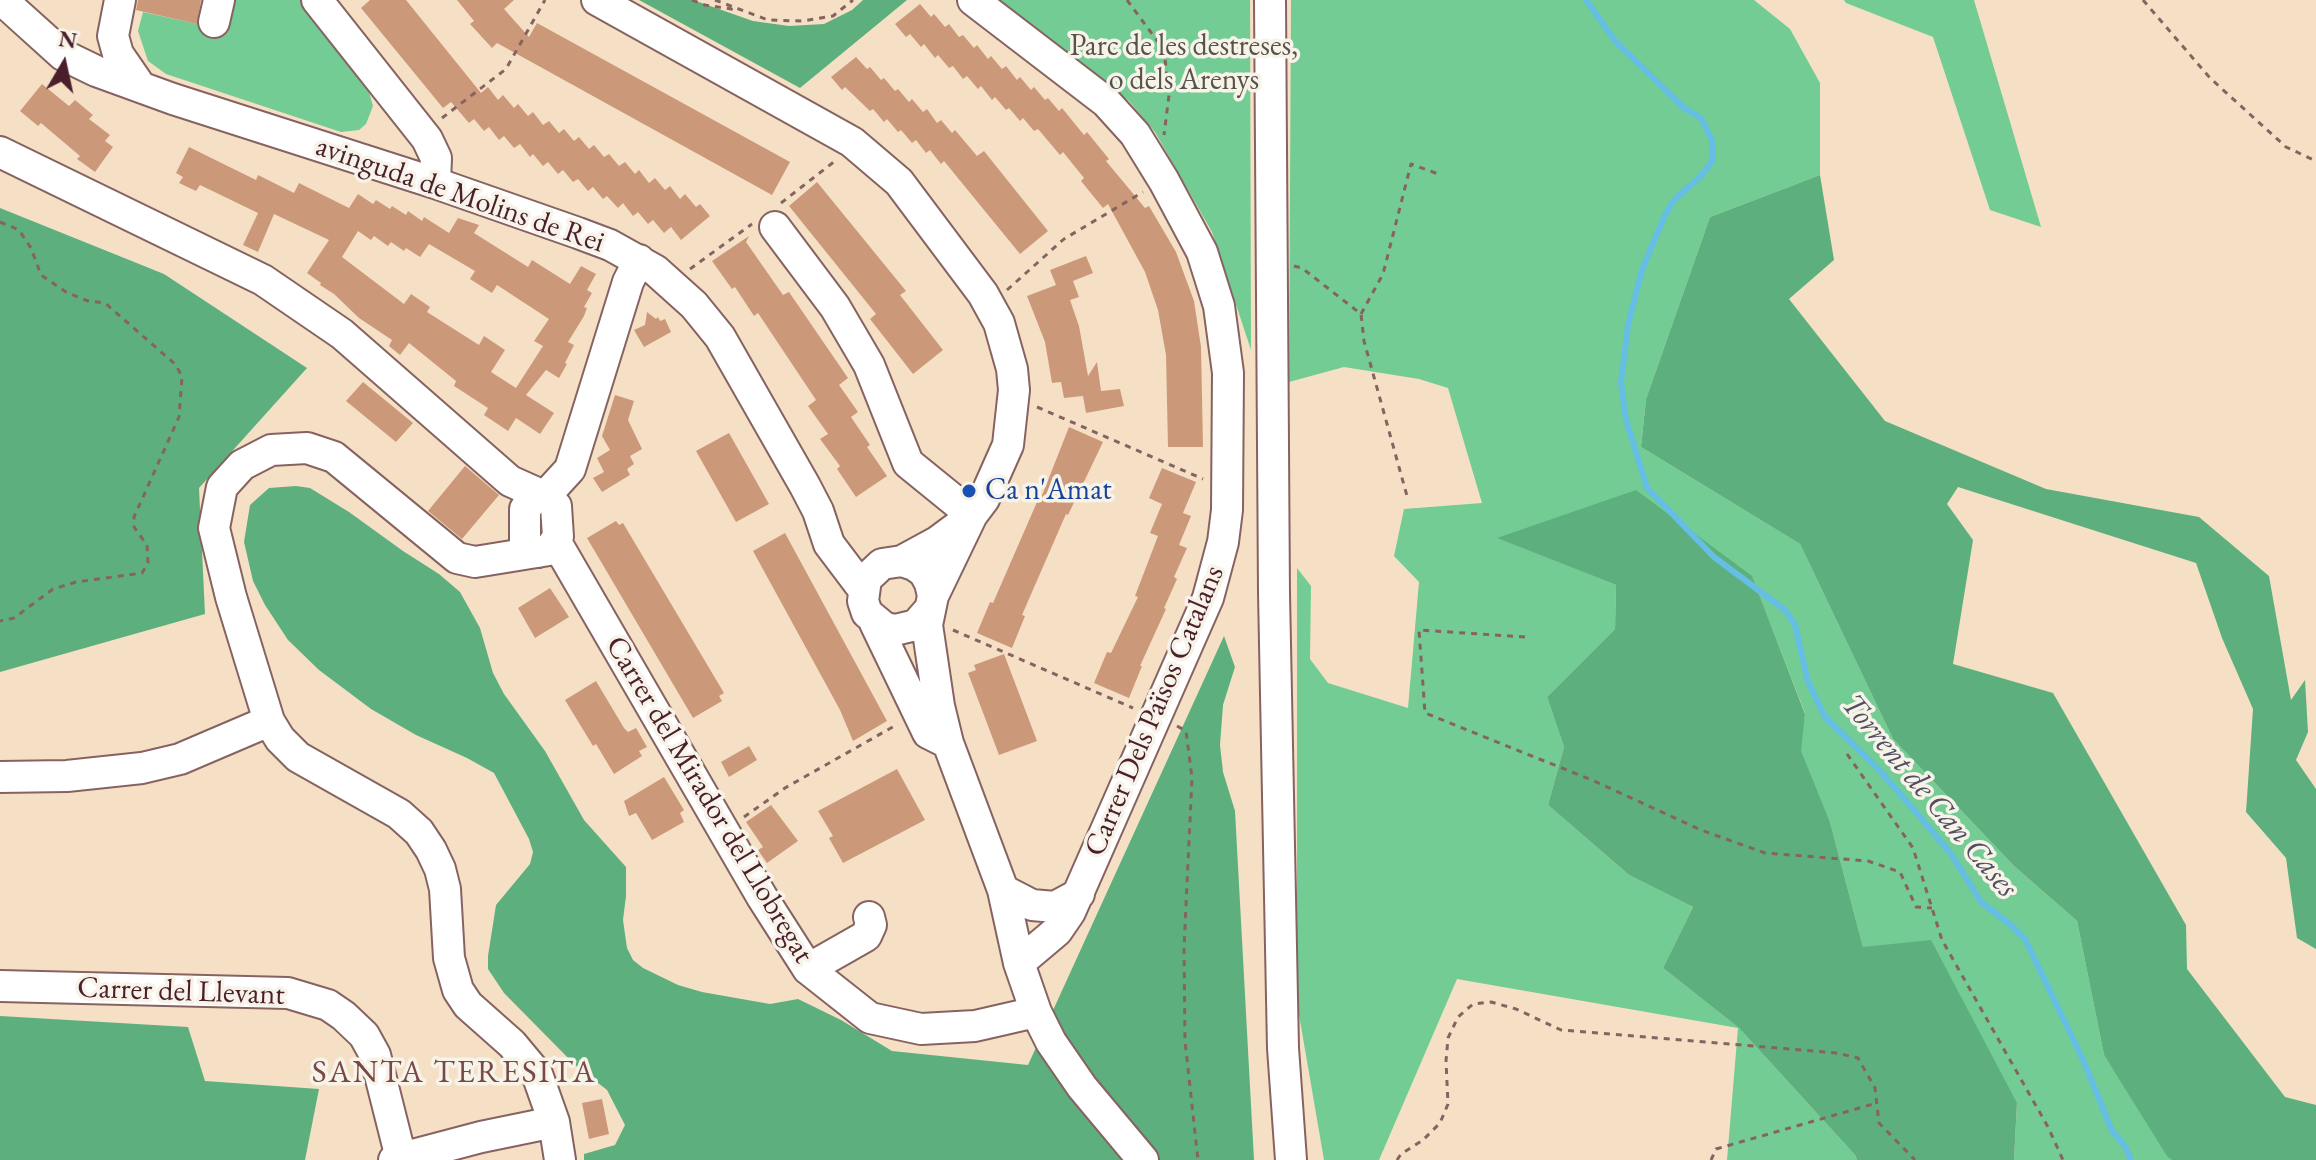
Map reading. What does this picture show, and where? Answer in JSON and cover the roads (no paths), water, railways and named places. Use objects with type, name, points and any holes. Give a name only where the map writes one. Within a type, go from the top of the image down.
[{"type":"street","name":"avinguda de Molins de Rei","points":[[2,0],[63,55],[96,71],[435,183],[599,241],[639,260],[686,297],[720,337],[818,511],[829,544],[863,589]]},
{"type":"street","points":[[317,0],[427,139],[436,158],[435,183]]},
{"type":"street","points":[[597,0],[852,142],[899,182],[958,258],[999,323],[1014,390],[1008,445],[984,499],[972,515],[937,542],[873,570],[863,589],[867,613],[875,623],[928,733],[948,743]]},
{"type":"street","name":"Carrer Dels Països Catalans","points":[[973,0],[1106,102],[1135,134],[1202,252],[1219,306],[1228,373],[1227,510],[1216,573],[1208,598],[1079,894],[1057,931],[1019,963]]},
{"type":"street","points":[[1270,0],[1274,593],[1283,1048],[1293,1156]]},
{"type":"street","points":[[63,55],[96,41],[117,13]]},
{"type":"street","points":[[117,13],[113,36],[118,54],[140,86]]},
{"type":"street","points":[[0,152],[263,280],[342,334],[510,481],[548,498],[556,506],[539,542],[475,562],[457,558],[334,457],[307,448],[271,450],[242,465],[222,487],[214,528],[231,597],[269,721],[280,739],[298,757],[399,814],[419,832],[440,869],[445,889],[449,958],[458,990],[468,1005],[512,1044],[537,1074],[554,1122],[560,1160]]},
{"type":"street","points":[[775,227],[835,307],[869,365],[908,463],[972,515]]},
{"type":"street","points":[[540,497],[549,492],[570,469],[628,282],[639,260]]},
{"type":"street","name":"avinguda de Molins de Rei","points":[[818,511],[859,551],[897,561]]},
{"type":"street","points":[[875,623],[895,630],[906,629],[924,619],[972,515]]},
{"type":"street","name":"Carrer del Mirador del Llobregat","points":[[539,542],[808,969],[870,1018],[921,1029],[975,1026],[1036,1012]]},
{"type":"street","points":[[897,561],[914,565],[924,572],[930,583],[928,639],[948,743],[1003,890],[1019,963],[1036,1012],[1051,1042],[1082,1087],[1143,1160]]},
{"type":"street","points":[[0,777],[67,776],[142,768],[180,759],[269,721]]},
{"type":"street","name":"Carrer Dels Països Catalans","points":[[1003,890],[1032,905],[1055,907],[1079,894]]},
{"type":"street","points":[[808,969],[866,936],[871,925],[869,917]]},
{"type":"street","name":"Carrer del Llevant","points":[[0,986],[288,993],[328,1005],[364,1035],[375,1055],[397,1159]]},
{"type":"street","points":[[397,1159],[554,1122]]},
{"type":"waterway","name":"Torrent de Can Cases","points":[[1586,0],[1616,42],[1684,108],[1701,118],[1712,140],[1713,160],[1702,175],[1673,201],[1664,217],[1642,270],[1628,325],[1621,383],[1626,420],[1647,488],[1714,557],[1785,610],[1795,625],[1808,682],[1825,717],[1916,812],[1951,854],[1981,902],[2025,939],[2084,1062],[2112,1131],[2125,1146],[2131,1160]]},
{"type":"place","name":"Ca n'Amat","points":[[969,491]]},
{"type":"district","name":"SANTA TERESITA","points":[[454,1073]]},
{"type":"park label","name":"Parc de les destreses, o dels Arenys","points":[[1184,64]]}]
